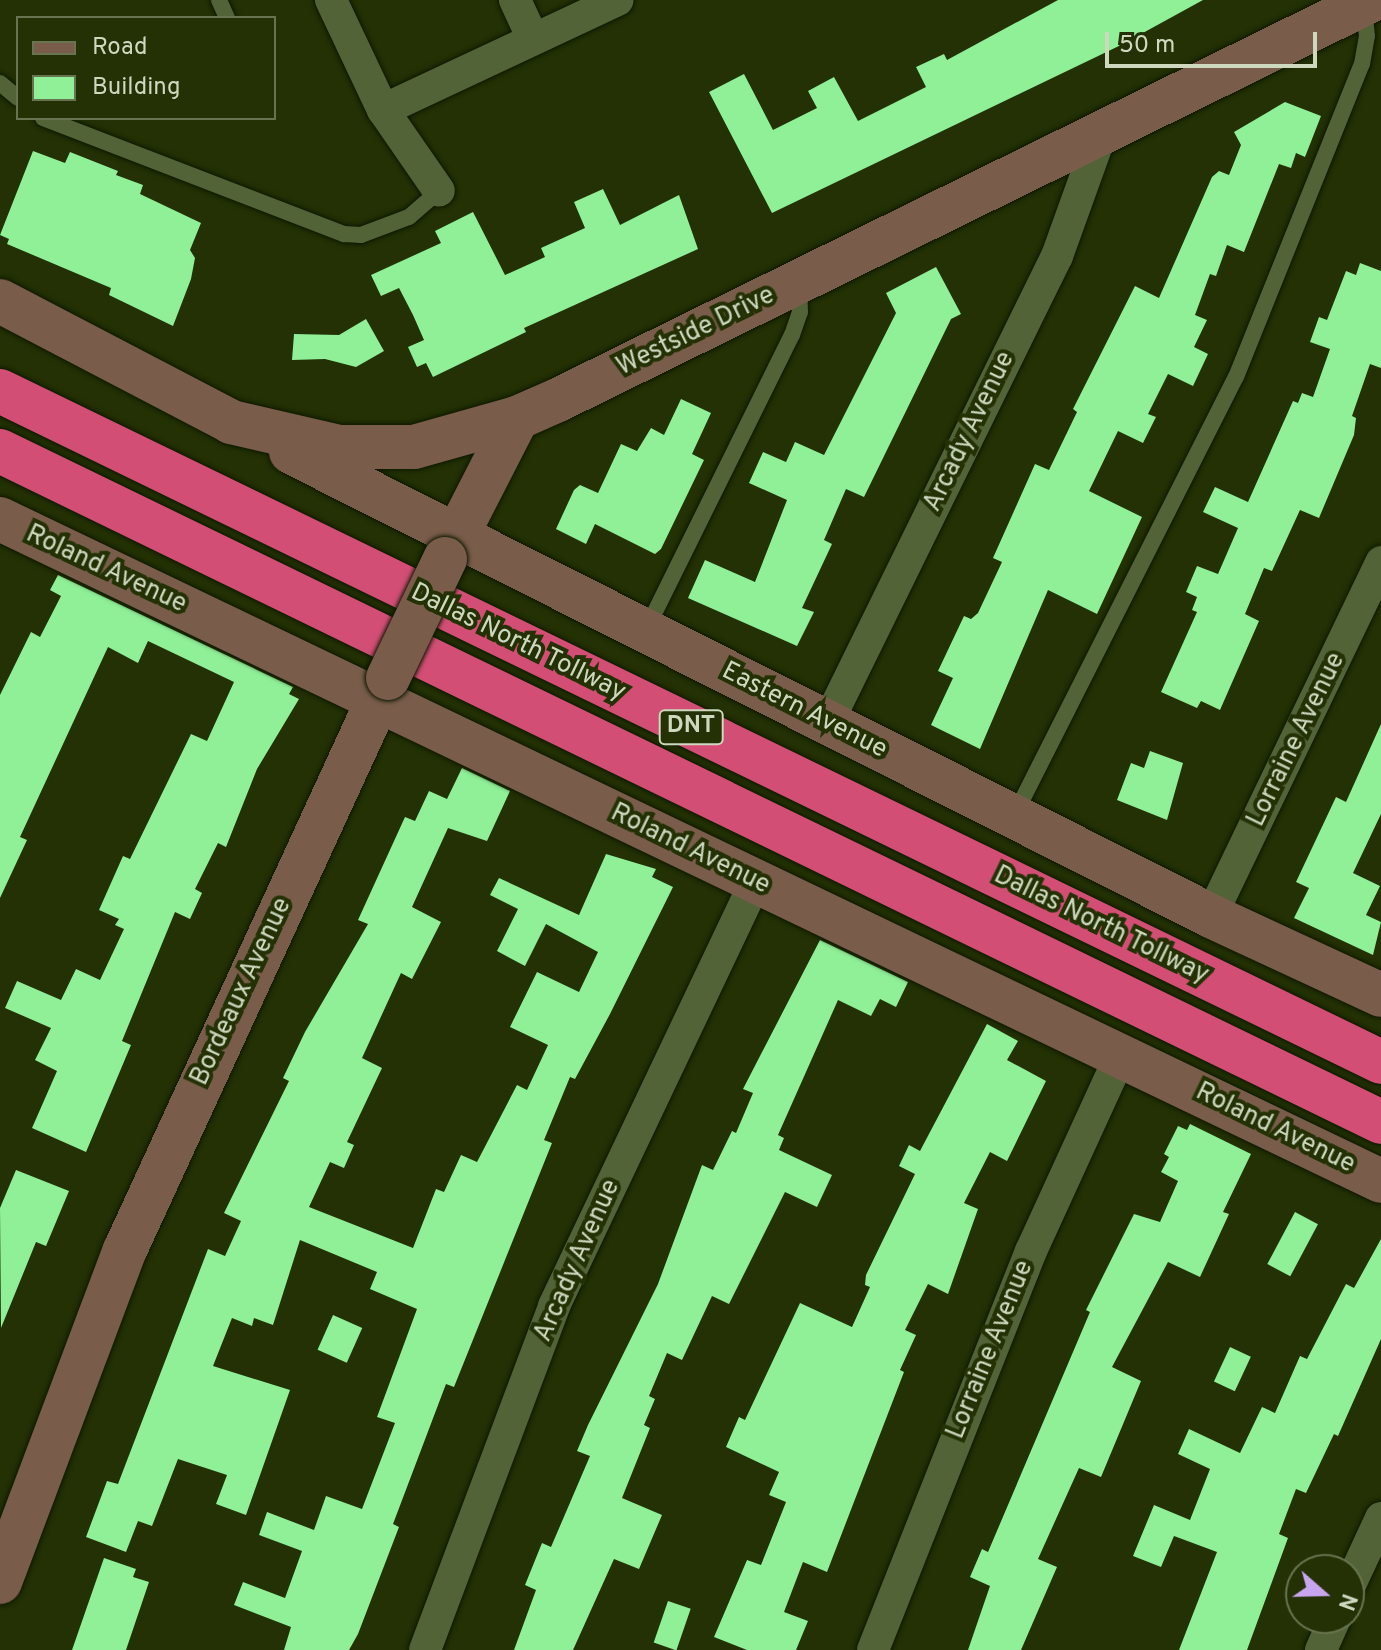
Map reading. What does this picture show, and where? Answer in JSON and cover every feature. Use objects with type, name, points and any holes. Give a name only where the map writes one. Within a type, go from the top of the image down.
[{"type":"highway","name":"Dallas North Tollway","points":[[0,391],[1381,1062]]},
{"type":"highway","name":"Dallas North Tollway","points":[[0,451],[1381,1122]]},
{"type":"street","points":[[331,0],[383,110],[439,191]]},
{"type":"street","points":[[515,0],[533,39]]},
{"type":"street","points":[[383,110],[618,0]]},
{"type":"street","name":"Westside Drive","points":[[0,301],[231,422],[306,442],[377,450],[459,437],[517,418],[1368,2]]},
{"type":"street","name":"Arcady Avenue","points":[[827,724],[1057,256],[1101,134]]},
{"type":"street","name":"Bordeaux Avenue","points":[[0,1582],[125,1250],[383,689],[517,418]]},
{"type":"street","name":"Eastern Avenue","points":[[231,422],[451,547],[647,629],[827,724],[1211,916],[1381,995]]},
{"type":"street","name":"Roland Avenue","points":[[0,519],[383,689],[755,882],[1121,1054],[1381,1181]]},
{"type":"street","name":"Lorraine Avenue","points":[[1211,916],[1381,562]]},
{"type":"street","name":"Arcady Avenue","points":[[425,1650],[554,1306],[755,882]]},
{"type":"street","name":"Lorraine Avenue","points":[[873,1650],[1031,1251],[1121,1054]]},
{"type":"street","points":[[1364,1554],[1381,1518]]},
{"type":"lane","points":[[1014,817],[1236,377],[1362,64],[1368,2]]},
{"type":"lane","points":[[0,83],[16,96]]},
{"type":"lane","points":[[48,120],[344,234],[361,235],[409,217],[439,191]]},
{"type":"lane","points":[[647,629],[792,335],[800,312],[799,282]]},
{"type":"building","points":[[1058,0],[1203,0],[1121,45],[772,213],[709,92],[744,74],[773,130],[817,108],[808,91],[834,77],[858,121],[926,87],[916,67],[944,54],[947,60]]},
{"type":"building","points":[[1285,102],[1321,116],[1305,157],[1296,153],[1291,168],[1279,164],[1244,252],[1227,245],[1216,276],[1210,274],[1195,315],[1207,320],[1194,347],[1208,354],[1193,386],[1168,374],[1148,414],[1156,417],[1143,443],[1118,431],[1089,491],[1142,517],[1097,614],[1048,590],[980,749],[931,725],[953,678],[938,671],[964,616],[971,619],[978,613],[1002,562],[993,558],[1035,464],[1049,470],[1077,412],[1073,409],[1135,286],[1159,298],[1212,177],[1219,171],[1229,175],[1241,145],[1234,132]]},
{"type":"building","points":[[33,151],[65,163],[70,152],[118,171],[116,175],[143,185],[140,194],[201,223],[190,250],[195,258],[191,279],[173,326],[109,295],[111,288],[7,244],[9,239],[0,235]]},
{"type":"building","points":[[603,189],[620,225],[679,195],[698,249],[524,328],[526,332],[433,377],[426,363],[417,367],[408,347],[424,340],[413,315],[399,288],[381,296],[371,275],[441,243],[435,231],[473,212],[505,275],[545,257],[541,248],[585,228],[574,202]]},
{"type":"building","points":[[1360,263],[1381,271],[1381,368],[1370,364],[1352,416],[1356,418],[1354,435],[1319,518],[1300,510],[1272,571],[1264,568],[1245,614],[1259,621],[1220,710],[1201,701],[1197,708],[1161,692],[1197,612],[1192,610],[1197,597],[1186,592],[1197,566],[1218,574],[1238,528],[1203,512],[1215,487],[1248,502],[1293,401],[1298,403],[1302,393],[1313,397],[1330,349],[1310,342],[1319,317],[1327,320],[1346,271],[1356,275]]},
{"type":"building","points":[[936,267],[961,314],[951,319],[864,497],[846,489],[824,540],[832,544],[802,608],[814,612],[797,646],[688,598],[705,560],[755,582],[787,500],[749,483],[763,452],[786,462],[795,442],[824,455],[896,313],[886,293]]},
{"type":"building","points":[[366,319],[384,351],[356,367],[325,359],[292,360],[294,334],[339,335]]},
{"type":"building","points":[[681,399],[711,413],[692,454],[704,460],[661,549],[655,554],[595,524],[586,544],[556,529],[574,490],[580,485],[598,493],[621,444],[637,451],[651,428],[664,435]]},
{"type":"building","points":[[58,575],[293,687],[289,694],[299,699],[257,769],[226,847],[218,843],[195,889],[202,893],[190,919],[175,912],[122,1041],[131,1045],[86,1152],[32,1128],[57,1071],[35,1060],[51,1028],[5,1008],[17,981],[61,1000],[76,969],[100,980],[124,929],[115,925],[119,919],[99,910],[123,856],[130,859],[191,734],[207,741],[234,682],[148,641],[138,663],[108,647],[20,837],[27,840],[0,898],[0,695],[31,632],[40,637],[61,596],[50,590]]},
{"type":"building","points":[[1381,724],[1381,814],[1353,873],[1380,886],[1366,915],[1381,922],[1373,955],[1294,918],[1309,888],[1296,882],[1336,797],[1346,802]]},
{"type":"building","points":[[1150,751],[1183,763],[1167,820],[1117,800],[1131,763],[1144,768]]},
{"type":"building","points":[[462,768],[510,791],[487,841],[448,828],[412,907],[441,922],[412,979],[401,973],[362,1058],[382,1068],[347,1142],[354,1145],[344,1168],[330,1162],[309,1207],[413,1248],[436,1189],[444,1192],[461,1155],[477,1162],[517,1085],[527,1090],[548,1045],[510,1027],[537,972],[579,992],[598,952],[546,924],[525,966],[497,951],[518,909],[490,895],[499,878],[579,915],[606,854],[656,869],[652,877],[673,887],[575,1079],[570,1077],[544,1140],[552,1143],[454,1387],[446,1384],[393,1524],[399,1527],[358,1634],[349,1650],[284,1650],[291,1627],[234,1605],[243,1582],[285,1598],[302,1551],[259,1535],[267,1512],[314,1530],[326,1496],[362,1509],[395,1423],[377,1417],[417,1309],[370,1289],[377,1272],[300,1240],[273,1325],[254,1318],[252,1326],[232,1318],[213,1366],[290,1390],[246,1515],[216,1504],[227,1475],[178,1459],[152,1526],[138,1521],[126,1552],[86,1537],[107,1481],[118,1484],[208,1249],[225,1256],[241,1221],[224,1213],[289,1081],[283,1078],[305,1032],[368,924],[358,920],[405,817],[415,821],[429,791],[447,799]]},
{"type":"building","points":[[820,940],[908,982],[896,1007],[880,999],[871,1016],[838,1000],[778,1135],[784,1138],[779,1150],[832,1175],[817,1207],[785,1192],[729,1304],[712,1296],[682,1360],[667,1353],[649,1396],[655,1399],[644,1425],[650,1428],[622,1498],[662,1515],[639,1569],[614,1559],[573,1650],[514,1650],[536,1590],[525,1585],[542,1543],[551,1547],[590,1456],[577,1451],[588,1425],[658,1284],[702,1165],[713,1170],[732,1131],[736,1133],[753,1093],[743,1089]]},
{"type":"building","points":[[987,1024],[1018,1041],[1007,1060],[1046,1081],[1007,1161],[990,1152],[964,1203],[978,1209],[948,1294],[928,1284],[905,1330],[916,1335],[900,1370],[904,1372],[827,1572],[803,1562],[784,1612],[808,1621],[796,1650],[747,1650],[714,1637],[747,1560],[761,1565],[786,1502],[769,1495],[779,1472],[726,1447],[739,1417],[745,1420],[800,1303],[852,1327],[870,1287],[865,1285],[866,1275],[915,1174],[899,1166],[909,1145],[920,1151]]},
{"type":"building","points":[[1190,1124],[1251,1154],[1223,1212],[1229,1214],[1200,1277],[1168,1262],[1112,1367],[1141,1381],[1101,1477],[1079,1468],[1038,1559],[1057,1567],[1021,1650],[968,1650],[990,1586],[970,1577],[982,1549],[988,1552],[1090,1312],[1086,1310],[1134,1214],[1160,1222],[1178,1181],[1161,1172],[1169,1157],[1164,1154],[1178,1126],[1187,1130]]},
{"type":"building","points":[[16,1170],[69,1191],[46,1246],[36,1242],[1,1328],[0,1208]]},
{"type":"building","points":[[1295,1212],[1318,1224],[1290,1276],[1267,1264]]},
{"type":"building","points":[[1381,1239],[1381,1339],[1338,1436],[1334,1434],[1306,1493],[1296,1489],[1279,1534],[1288,1538],[1247,1650],[1179,1650],[1217,1552],[1174,1536],[1161,1567],[1133,1556],[1154,1505],[1190,1520],[1210,1469],[1178,1454],[1189,1429],[1240,1453],[1262,1407],[1275,1413],[1300,1356],[1307,1359],[1346,1284],[1354,1288]]},
{"type":"building","points":[[333,1315],[362,1328],[347,1363],[318,1350]]},
{"type":"building","points":[[1230,1347],[1251,1357],[1235,1391],[1214,1381]]},
{"type":"building","points":[[104,1558],[136,1569],[133,1577],[149,1582],[126,1650],[72,1650]]},
{"type":"building","points":[[668,1601],[691,1609],[677,1650],[654,1643]]}]
